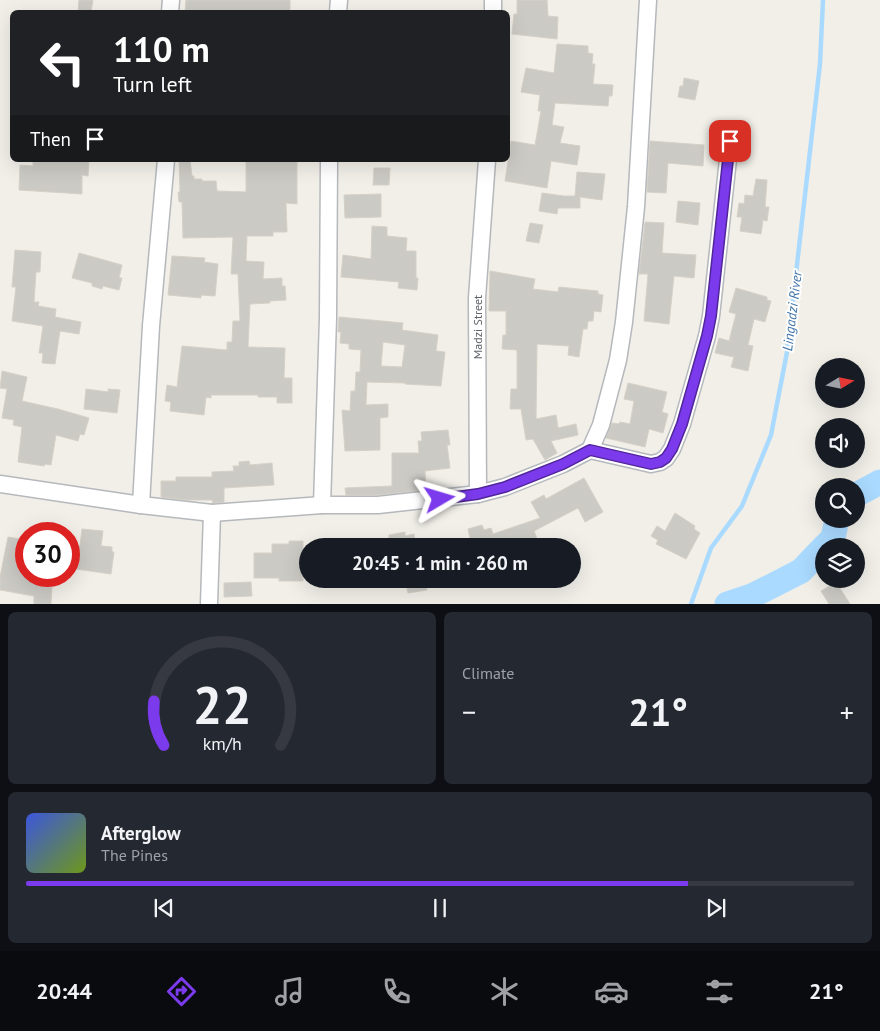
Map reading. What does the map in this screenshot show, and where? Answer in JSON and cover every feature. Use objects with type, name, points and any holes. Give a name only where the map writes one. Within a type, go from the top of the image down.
[{"type":"street","points":[[0,484],[141,505],[212,513],[322,505],[400,504],[478,494],[505,487],[563,464],[590,450],[602,425],[618,360],[624,322],[636,207],[648,0]]},
{"type":"street","points":[[590,450],[651,464],[666,458],[672,449],[682,424],[711,316],[730,141]]},
{"type":"street","points":[[141,505],[151,326],[166,162]]},
{"type":"street","points":[[322,505],[328,318],[328,162]]},
{"type":"street","name":"Madzi Street","points":[[478,494],[477,298],[487,162]]},
{"type":"street","points":[[209,604],[212,513]]},
{"type":"building","points":[[79,0],[93,0],[91,10],[78,10]]},
{"type":"building","points":[[186,0],[290,0],[290,10],[185,10]]},
{"type":"building","points":[[517,0],[547,0],[548,16],[558,17],[557,39],[512,34],[514,14],[517,14]]},
{"type":"building","points":[[557,44],[588,46],[588,53],[593,54],[592,64],[595,64],[593,84],[613,85],[612,96],[609,96],[608,106],[555,103],[552,125],[564,127],[560,143],[580,146],[577,165],[551,161],[547,188],[505,181],[508,162],[510,162],[511,141],[535,145],[541,111],[538,111],[540,95],[521,92],[526,68],[554,73]]},
{"type":"building","points":[[684,78],[699,81],[695,100],[678,97]]},
{"type":"building","points":[[650,141],[704,145],[703,166],[668,163],[666,193],[647,192]]},
{"type":"building","points":[[33,162],[89,162],[88,176],[82,175],[82,194],[19,190],[20,165],[33,166]]},
{"type":"building","points":[[179,162],[190,162],[194,179],[216,181],[217,191],[246,192],[246,162],[297,162],[297,204],[286,203],[287,232],[273,232],[273,236],[247,236],[246,261],[264,262],[263,279],[282,278],[282,286],[285,286],[286,300],[250,304],[248,347],[285,348],[284,378],[292,378],[292,403],[277,403],[277,397],[258,397],[258,395],[211,395],[211,398],[206,397],[204,415],[170,411],[171,402],[165,401],[167,385],[177,387],[182,346],[227,350],[227,342],[232,342],[233,321],[240,321],[238,274],[231,274],[233,237],[183,238],[182,202],[179,202],[178,192],[180,192]]},
{"type":"building","points":[[374,168],[390,168],[389,185],[373,185]]},
{"type":"building","points":[[577,172],[605,174],[602,200],[580,197],[580,208],[558,208],[557,214],[539,211],[542,193],[575,196]]},
{"type":"building","points":[[756,179],[767,180],[765,207],[769,207],[767,221],[763,220],[761,234],[740,231],[742,217],[737,217],[739,203],[744,204],[745,195],[753,196]]},
{"type":"building","points":[[381,194],[381,217],[345,218],[344,195]]},
{"type":"building","points":[[678,201],[700,203],[698,225],[676,222]]},
{"type":"building","points":[[645,222],[664,223],[662,253],[696,255],[694,278],[674,276],[669,324],[644,321],[648,274],[639,274]]},
{"type":"building","points":[[530,223],[543,225],[539,243],[526,241]]},
{"type":"building","points":[[372,226],[387,227],[387,236],[407,238],[406,251],[416,251],[417,290],[398,288],[399,282],[341,277],[343,255],[371,259]]},
{"type":"building","points":[[15,250],[41,252],[40,272],[36,272],[34,302],[39,302],[38,306],[56,309],[55,317],[81,322],[79,334],[60,331],[55,364],[42,363],[43,353],[39,353],[43,326],[12,321],[16,287],[12,287]]},
{"type":"building","points":[[79,253],[122,265],[119,278],[122,278],[119,290],[103,286],[102,289],[92,286],[92,283],[72,278]]},
{"type":"building","points":[[172,256],[205,258],[204,262],[218,264],[215,296],[201,295],[201,298],[168,295]]},
{"type":"building","points":[[490,271],[535,279],[533,289],[558,292],[559,287],[598,291],[598,294],[603,295],[601,312],[594,311],[593,321],[588,321],[587,329],[583,329],[579,357],[568,355],[569,346],[537,344],[536,419],[556,415],[558,428],[576,424],[578,435],[551,441],[557,453],[545,460],[533,439],[526,440],[521,409],[510,409],[511,389],[517,389],[517,350],[502,349],[503,335],[506,335],[506,311],[489,311]]},
{"type":"building","points":[[736,288],[767,297],[767,300],[771,301],[765,322],[754,319],[748,345],[753,346],[748,371],[731,367],[734,357],[715,353],[719,338],[729,341],[736,314],[729,312]]},
{"type":"building","points":[[339,317],[403,323],[402,330],[438,335],[436,351],[445,352],[441,386],[367,382],[366,405],[388,404],[388,417],[380,418],[380,450],[345,451],[342,410],[350,411],[351,391],[355,391],[356,372],[360,372],[361,350],[349,349],[349,344],[340,343],[341,332],[338,332]],"holes":[[[383,342],[405,345],[402,367],[381,366]]]},
{"type":"building","points":[[2,371],[27,377],[22,401],[89,418],[84,435],[80,434],[78,441],[56,435],[51,465],[45,464],[44,466],[18,462],[22,427],[13,425],[14,420],[2,418],[7,389],[0,388]]},
{"type":"building","points":[[628,383],[667,392],[662,412],[668,414],[663,433],[649,429],[645,447],[606,438],[612,423],[630,424],[634,401],[624,399]]},
{"type":"building","points":[[86,389],[108,392],[108,389],[120,390],[117,413],[84,409]]},
{"type":"building","points":[[448,430],[450,445],[447,445],[450,468],[425,471],[426,490],[377,495],[346,495],[345,488],[392,486],[392,453],[419,453],[418,441],[422,441],[421,432]]},
{"type":"building","points":[[249,461],[250,465],[272,463],[274,485],[224,488],[224,502],[213,503],[212,500],[161,497],[161,481],[176,481],[176,477],[212,477],[212,472],[234,471],[233,466],[239,466],[239,462]]},
{"type":"building","points":[[584,478],[603,512],[585,522],[578,508],[534,531],[537,538],[470,538],[468,529],[482,525],[484,530],[491,528],[493,534],[540,518],[531,502],[544,495],[546,499]]},
{"type":"building","points":[[675,513],[695,526],[694,529],[700,533],[686,559],[656,544],[658,540],[651,536],[657,526],[665,531]]},
{"type":"building","points":[[82,529],[103,531],[101,546],[112,547],[112,552],[114,552],[111,574],[80,570]]},
{"type":"building","points":[[405,532],[405,536],[414,534],[415,538],[389,538],[389,535]]},
{"type":"building","points":[[8,537],[15,538],[15,587],[52,587],[51,604],[34,604],[34,596],[0,590],[0,577]]},
{"type":"building","points":[[289,541],[299,541],[299,581],[279,581],[279,578],[254,578],[254,553],[272,553],[272,544],[289,544]]},
{"type":"building","points":[[251,582],[252,596],[224,597],[224,583]]},
{"type":"building","points":[[407,588],[427,588],[427,590],[408,593]]},
{"type":"building","points":[[826,588],[840,588],[850,604],[829,604],[821,591]]},
{"type":"waterway","name":"Lingadzi River","points":[[691,604],[711,548],[742,506],[771,435],[787,352],[820,64],[823,0]]},
{"type":"waterway","points":[[865,490],[880,482]]},
{"type":"waterway","points":[[833,538],[835,528]]},
{"type":"waterway","points":[[727,604],[754,595],[801,571],[815,556]]},
{"type":"route","points":[[440,499],[478,494],[505,487],[563,464],[590,450],[651,464],[666,458],[672,449],[682,424],[707,336],[711,316],[730,141]]}]
